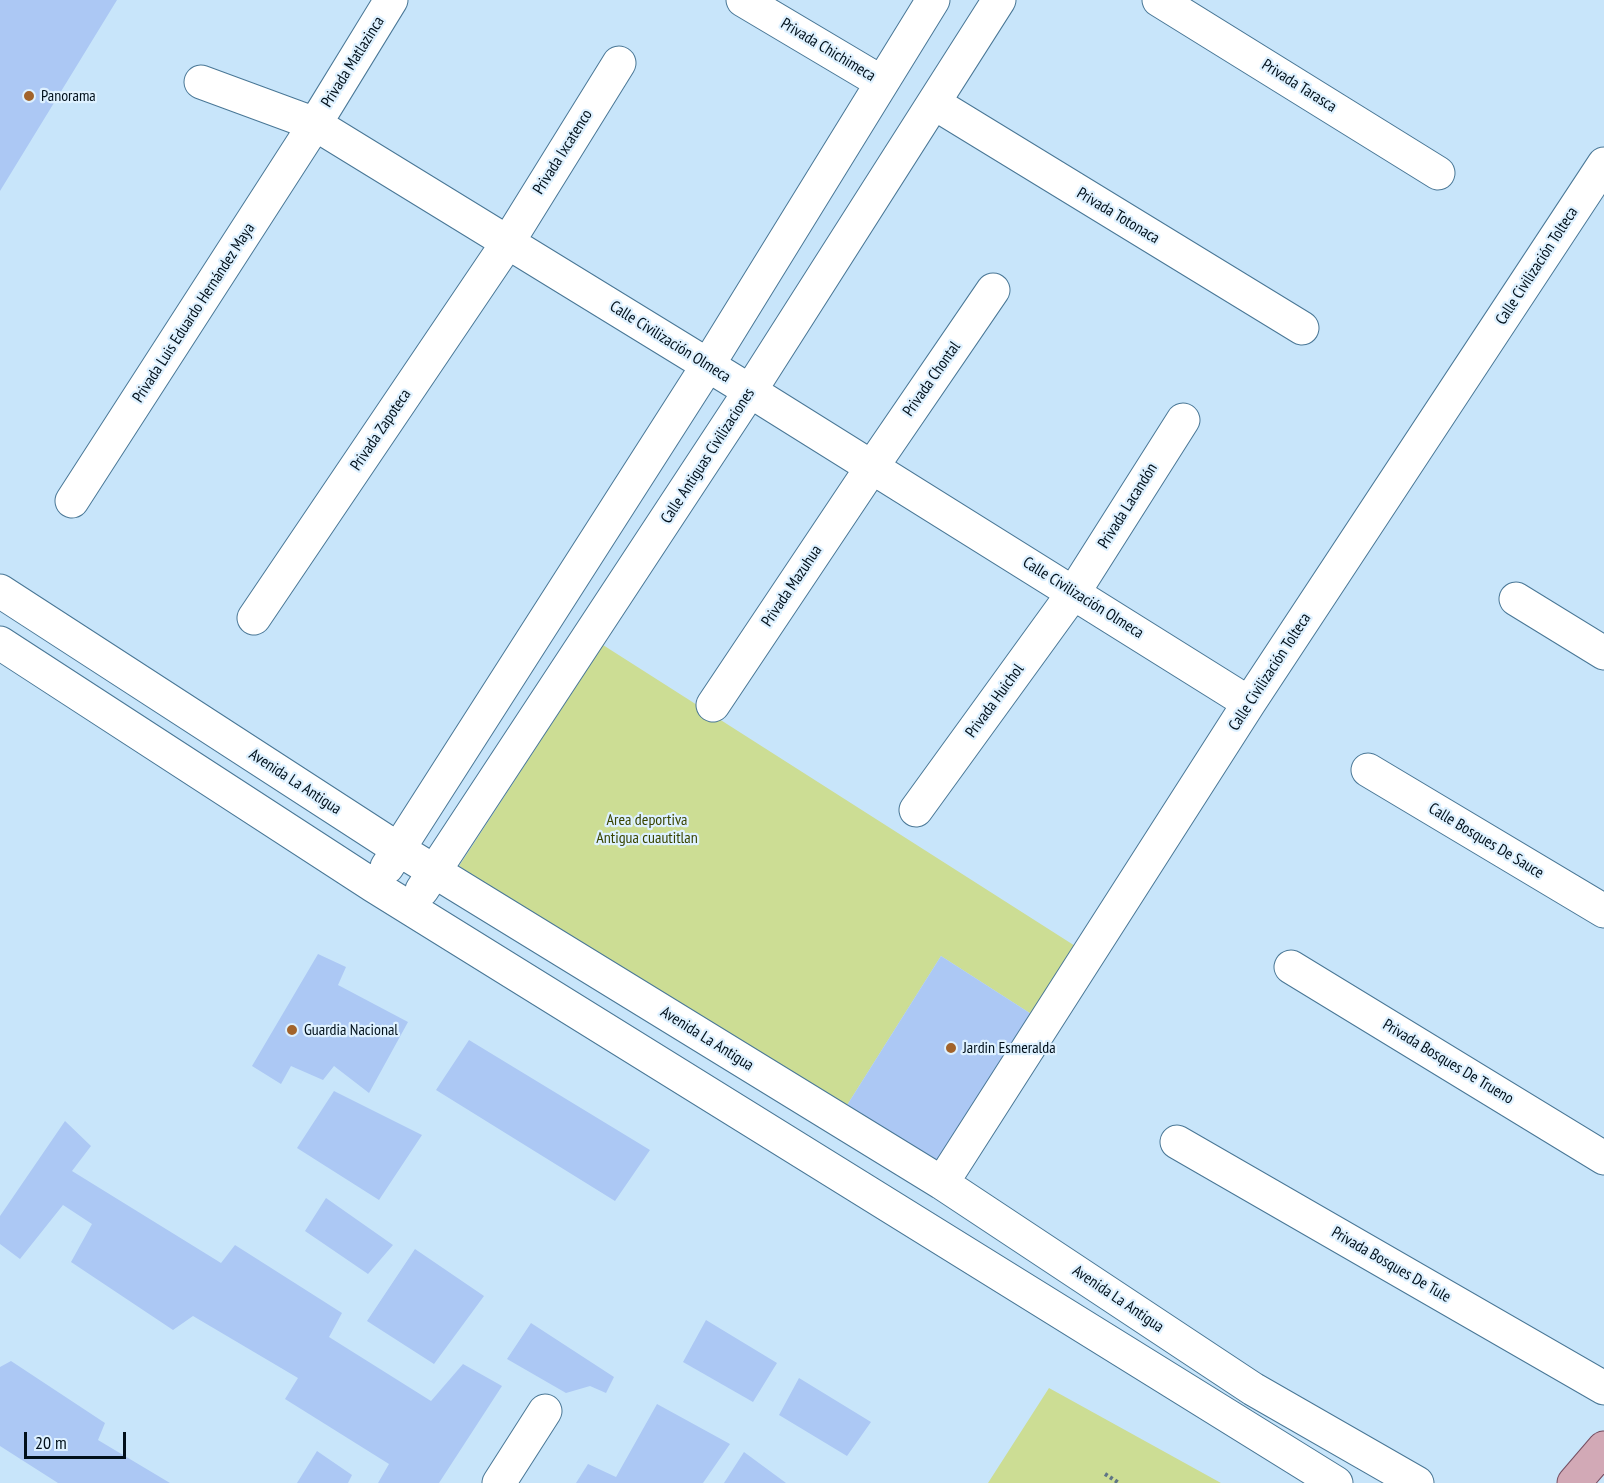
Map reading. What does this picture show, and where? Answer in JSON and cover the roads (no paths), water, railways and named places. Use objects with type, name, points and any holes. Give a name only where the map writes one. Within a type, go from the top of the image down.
[{"type":"main road","points":[[1574,1483],[1604,1448]]},
{"type":"street","name":"Privada Matlazinca","points":[[315,124],[391,0]]},
{"type":"street","name":"Privada Chichimeca","points":[[743,0],[881,82]]},
{"type":"street","points":[[375,886],[708,365],[933,0]]},
{"type":"street","name":"Calle Antiguas Civilizaciones","points":[[410,906],[435,872],[750,392],[999,0]]},
{"type":"street","name":"Privada Tarasca","points":[[1159,0],[1438,172]]},
{"type":"street","name":"Privada Ixcatenco","points":[[508,242],[619,63]]},
{"type":"street","name":"Calle Civilización Olmeca","points":[[201,82],[315,124],[872,466],[1249,703]]},
{"type":"street","name":"Privada Totonaca","points":[[934,103],[1302,328]]},
{"type":"street","name":"Privada Luis Eduardo Hernández Maya","points":[[72,501],[315,124]]},
{"type":"street","name":"Calle Civilización Tolteca","points":[[942,1183],[1249,703],[1604,164]]},
{"type":"street","name":"Privada Zapoteca","points":[[254,618],[508,242]]},
{"type":"street","name":"Privada Chontal","points":[[872,466],[993,290]]},
{"type":"street","name":"Privada Lacandón","points":[[1074,592],[1183,420]]},
{"type":"street","name":"Privada Mazuhua","points":[[713,705],[872,466]]},
{"type":"street","name":"Avenida La Antigua","points":[[0,591],[398,849],[942,1183],[1253,1389],[1417,1483]]},
{"type":"street","name":"Privada Huichol","points":[[916,810],[1074,592]]},
{"type":"street","points":[[1516,599],[1604,653]]},
{"type":"street","points":[[0,644],[375,886],[1336,1483]]},
{"type":"street","name":"Calle Bosques De Sauce","points":[[1368,770],[1604,912]]},
{"type":"street","name":"Privada Bosques De Trueno","points":[[1291,967],[1604,1158]]},
{"type":"street","name":"Privada Bosques De Tule","points":[[1177,1142],[1604,1388]]},
{"type":"street","points":[[499,1483],[545,1411]]},
{"type":"place","name":"Panorama","points":[[29,96]]},
{"type":"place","name":"Guardia Nacional","points":[[292,1030]]},
{"type":"place","name":"Jardin Esmeralda","points":[[951,1048]]},
{"type":"park label","name":"Area deportiva Antigua cuautitlan","points":[[647,829]]}]
